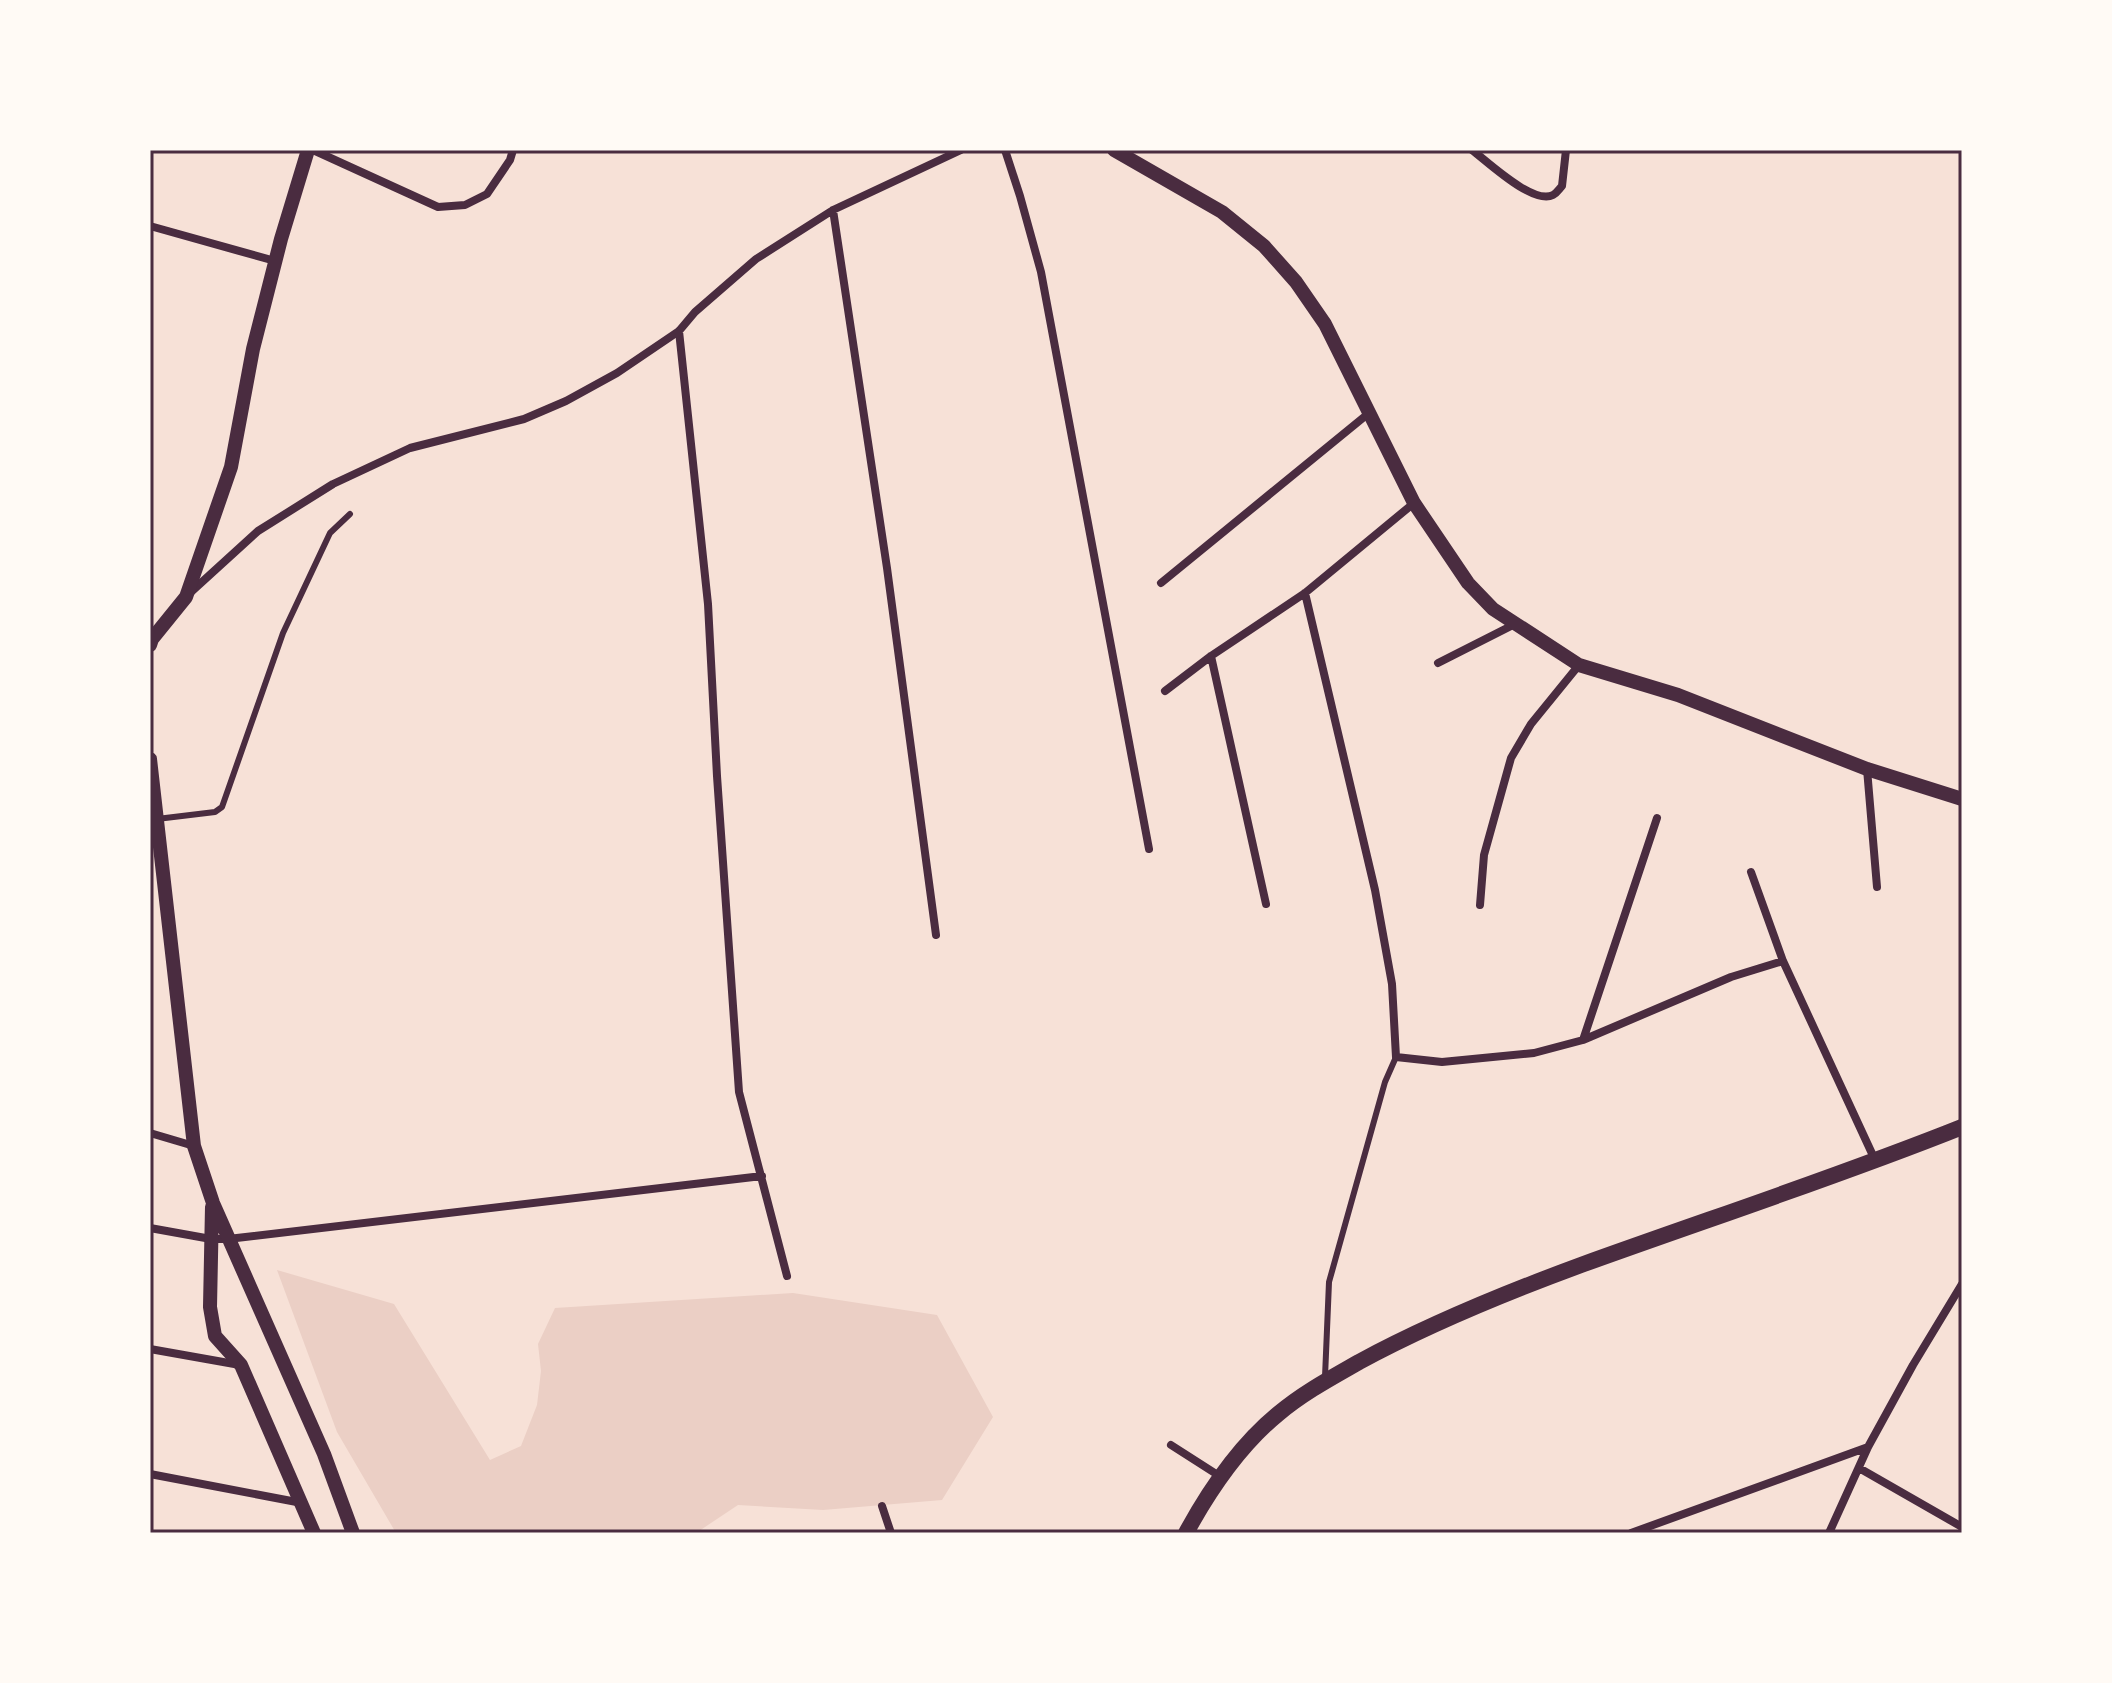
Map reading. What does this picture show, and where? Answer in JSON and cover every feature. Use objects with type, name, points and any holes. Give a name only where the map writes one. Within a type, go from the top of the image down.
[{"type":"main road","points":[[1186,1533],[1221,1477],[1259,1431],[1293,1402],[1325,1381],[1410,1334],[1476,1305],[1962,1127]]},
{"type":"street","points":[[186,597],[231,467],[253,349],[275,261],[310,150],[438,207],[465,205],[487,194],[510,160],[513,150]]},
{"type":"street","points":[[150,645],[186,597],[258,531],[333,484],[410,448],[524,419],[566,401],[617,373],[679,331],[695,312],[756,259],[833,210],[961,150]]},
{"type":"street","points":[[1005,150],[1041,272],[1149,849]]},
{"type":"street","points":[[1114,150],[1222,212],[1264,246],[1296,282],[1325,324],[1414,503],[1468,583],[1493,609],[1579,665],[1678,695],[1867,769],[1962,799]]},
{"type":"street","points":[[1472,150],[1527,192],[1541,197],[1553,196],[1562,186],[1566,150]]},
{"type":"street","points":[[833,210],[887,568],[936,935]]},
{"type":"street","points":[[150,226],[275,261]]},
{"type":"street","points":[[679,331],[708,604],[739,1092],[787,1276]]},
{"type":"street","points":[[1161,583],[1369,413]]},
{"type":"street","points":[[1165,691],[1305,593],[1414,503]]},
{"type":"street","points":[[1305,593],[1375,890],[1392,984],[1396,1057],[1442,1062],[1534,1053],[1583,1040],[1731,977],[1783,961]]},
{"type":"street","points":[[1438,663],[1515,624]]},
{"type":"street","points":[[1211,656],[1266,904]]},
{"type":"street","points":[[1480,905],[1484,855],[1511,758],[1531,724],[1579,665]]},
{"type":"street","points":[[150,759],[194,1146],[213,1203],[324,1454],[353,1533]]},
{"type":"street","points":[[1867,769],[1877,887]]},
{"type":"street","points":[[1583,1040],[1657,818]]},
{"type":"street","points":[[1751,872],[1783,961],[1876,1161]]},
{"type":"street","points":[[150,1133],[194,1146]]},
{"type":"street","points":[[150,1228],[228,1239],[762,1176]]},
{"type":"street","points":[[213,1203],[211,1322],[215,1336],[241,1365],[314,1533]]},
{"type":"street","points":[[1829,1533],[1868,1447],[1962,1284]]},
{"type":"street","points":[[150,1349],[241,1365]]},
{"type":"street","points":[[1171,1445],[1221,1477]]},
{"type":"street","points":[[1631,1533],[1868,1447]]},
{"type":"street","points":[[1859,1468],[1962,1527]]},
{"type":"street","points":[[150,1474],[302,1503]]},
{"type":"street","points":[[882,1506],[891,1533]]},
{"type":"lane","points":[[157,819],[215,812],[222,807],[283,633],[330,533],[350,514]]},
{"type":"lane","points":[[1325,1381],[1329,1282],[1385,1082],[1396,1057]]},
{"type":"shaded area","points":[[277,1270],[394,1304],[490,1460],[521,1446],[537,1405],[541,1371],[538,1344],[555,1308],[793,1293],[937,1315],[993,1417],[942,1500],[823,1510],[738,1505],[696,1533],[396,1533],[337,1432]]}]
